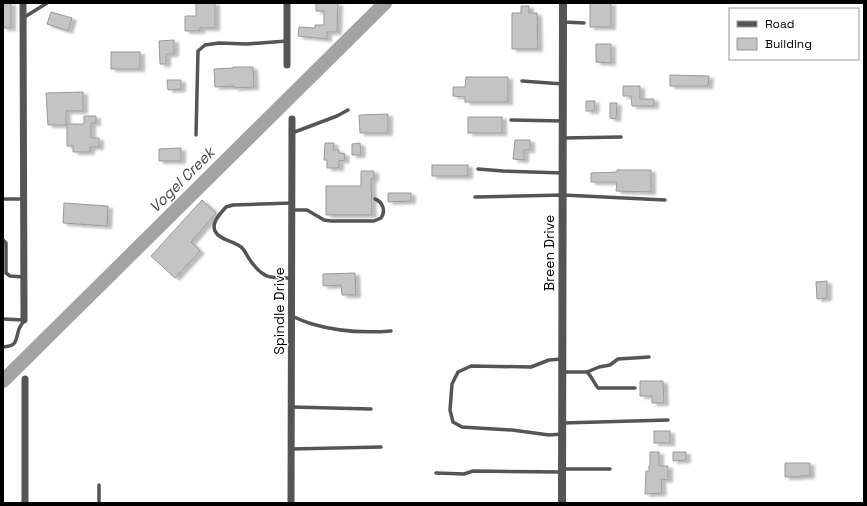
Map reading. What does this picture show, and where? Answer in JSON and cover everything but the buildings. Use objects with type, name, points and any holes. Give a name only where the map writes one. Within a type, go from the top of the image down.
[{"type":"street","points":[[23,3],[24,320]]},
{"type":"street","points":[[287,3],[287,65]]},
{"type":"street","name":"Breen Drive","points":[[562,503],[563,3]]},
{"type":"street","name":"Spindle Drive","points":[[291,503],[292,119]]},
{"type":"street","points":[[25,379],[25,503]]},
{"type":"lane","points":[[23,18],[47,3]]},
{"type":"lane","points":[[563,22],[584,23]]},
{"type":"lane","points":[[196,135],[198,51],[205,45],[219,43],[247,44],[287,41]]},
{"type":"lane","points":[[522,81],[563,84]]},
{"type":"lane","points":[[292,133],[337,116],[348,110]]},
{"type":"lane","points":[[511,120],[563,121]]},
{"type":"lane","points":[[563,138],[621,137]]},
{"type":"lane","points":[[478,169],[562,173]]},
{"type":"lane","points":[[474,197],[562,195],[665,200]]},
{"type":"lane","points":[[3,199],[24,199]]},
{"type":"lane","points":[[292,278],[273,278],[263,275],[255,267],[242,247],[219,236],[215,231],[214,223],[226,207],[233,205],[292,207],[311,211],[324,220],[380,221],[383,215],[383,207],[382,203],[375,199]]},
{"type":"lane","points":[[3,240],[6,242],[6,274],[10,276],[24,277]]},
{"type":"lane","points":[[292,316],[312,324],[341,329],[374,332],[391,331]]},
{"type":"lane","points":[[3,319],[24,320],[16,342],[11,346],[3,347]]},
{"type":"lane","points":[[562,372],[587,372],[599,367],[610,365],[618,359],[650,357]]},
{"type":"lane","points":[[562,359],[549,360],[531,367],[471,366],[458,372],[452,384],[450,410],[453,422],[462,427],[512,430],[548,435],[562,434]]},
{"type":"lane","points":[[587,372],[592,377],[594,384],[598,388],[635,388]]},
{"type":"lane","points":[[292,407],[371,409]]},
{"type":"lane","points":[[562,423],[668,420]]},
{"type":"lane","points":[[292,449],[381,447]]},
{"type":"lane","points":[[436,473],[464,474],[473,471],[610,469]]},
{"type":"lane","points":[[99,485],[99,503]]},
{"type":"waterway","name":"Vogel Creek","points":[[3,381],[385,3]]}]
